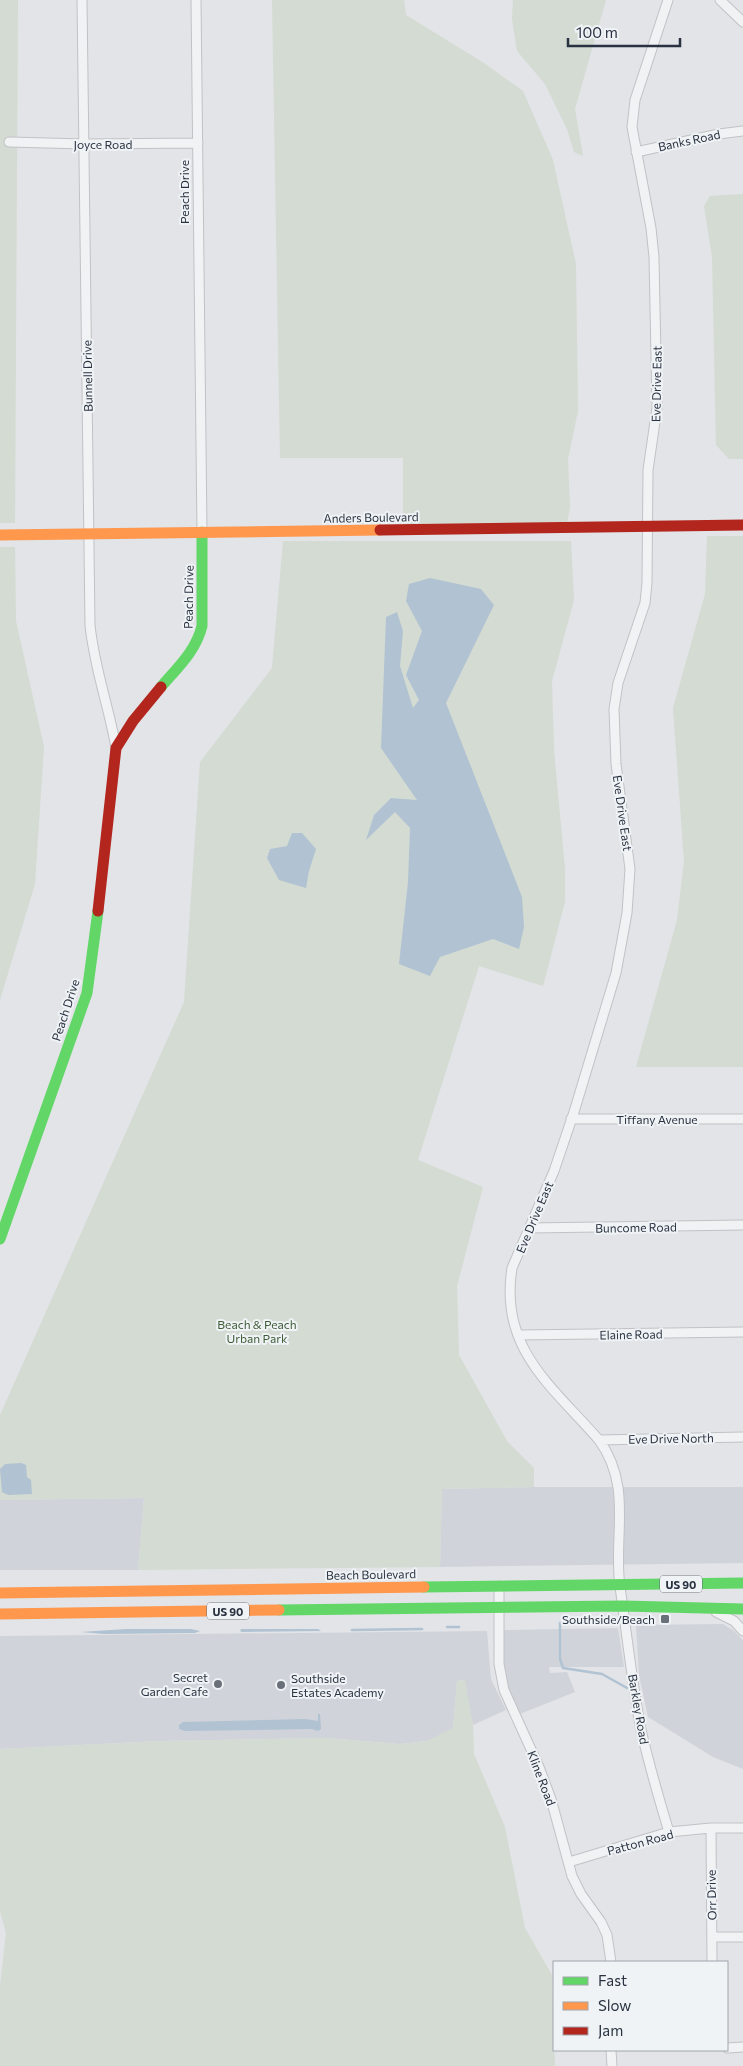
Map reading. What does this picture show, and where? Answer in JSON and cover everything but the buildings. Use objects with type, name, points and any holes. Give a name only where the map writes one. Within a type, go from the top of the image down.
[{"type":"main road","name":"Anders Boulevard","points":[[0,536],[743,525]]},
{"type":"main road","name":"Peach Drive","points":[[0,1239],[87,993],[116,748],[129,726],[186,659],[200,637],[202,626],[202,532]]},
{"type":"main road","name":"Beach Boulevard","points":[[0,1593],[221,1601],[499,1586],[743,1583]]},
{"type":"main road","name":"US 90","points":[[0,1614],[221,1601],[499,1608],[623,1606],[743,1609]]},
{"type":"street","name":"Bunnell Drive","points":[[82,0],[92,643],[111,719],[116,748]]},
{"type":"street","name":"Peach Drive","points":[[196,0],[202,532]]},
{"type":"street","name":"Eve Drive East","points":[[620,1584],[619,1485],[612,1460],[600,1440],[539,1374],[525,1352],[510,1308],[510,1283],[512,1268],[554,1171],[571,1119],[616,973],[628,913],[630,869],[616,764],[614,708],[618,683],[644,603],[647,583],[648,470],[657,408],[654,257],[651,228],[632,127],[635,100],[641,88],[668,0]]},
{"type":"street","points":[[720,0],[743,22]]},
{"type":"street","name":"Banks Road","points":[[636,152],[719,134],[743,131]]},
{"type":"street","name":"Joyce Road","points":[[9,142],[85,144],[198,143]]},
{"type":"street","name":"Tiffany Avenue","points":[[571,1119],[743,1119]]},
{"type":"street","name":"Buncome Road","points":[[529,1228],[743,1225]]},
{"type":"street","name":"Elaine Road","points":[[519,1336],[743,1332]]},
{"type":"street","name":"Eve Drive North","points":[[600,1440],[743,1437]]},
{"type":"street","name":"Barkley Road","points":[[620,1584],[642,1731],[669,1832]]},
{"type":"street","name":"Kline Road","points":[[499,1586],[500,1678],[551,1799],[572,1876],[607,1935],[610,1961]]},
{"type":"street","points":[[707,1607],[734,1621],[743,1630]]},
{"type":"street","name":"Patton Road","points":[[569,1862],[669,1832],[711,1828],[743,1828]]},
{"type":"street","name":"Orr Drive","points":[[711,1828],[712,1961]]},
{"type":"street","points":[[712,1937],[743,1936]]},
{"type":"street","points":[[728,2048],[743,2047]]},
{"type":"street","points":[[612,2051],[612,2066]]},
{"type":"shaded area","points":[[743,1487],[743,1563],[440,1567],[442,1489]]},
{"type":"shaded area","points":[[144,1498],[138,1570],[0,1570],[0,1500]]},
{"type":"shaded area","points":[[723,1624],[733,1630],[743,1640],[743,1769],[713,1757],[648,1717],[639,1675],[636,1625]]},
{"type":"shaded area","points":[[618,1628],[624,1667],[549,1667],[550,1673],[567,1672],[575,1692],[520,1714],[506,1685],[503,1665],[504,1630]]},
{"type":"shaded area","points":[[487,1631],[491,1679],[506,1710],[473,1725],[464,1680],[457,1681],[453,1729],[427,1741],[400,1744],[325,1738],[161,1741],[0,1749],[0,1636]]},
{"type":"green space","points":[[0,0],[18,0],[15,523],[0,523]]},
{"type":"green space","points":[[272,0],[404,0],[406,15],[484,63],[523,91],[553,160],[576,264],[578,411],[568,459],[570,508],[567,523],[403,526],[403,458],[280,458]]},
{"type":"green space","points":[[513,0],[606,0],[575,109],[583,156],[574,152],[567,129],[545,84],[517,51],[512,19]]},
{"type":"green space","points":[[743,194],[743,459],[729,459],[716,445],[712,257],[704,206],[710,196]]},
{"type":"green space","points":[[707,536],[743,536],[743,1067],[636,1067],[677,920],[684,861],[673,708],[705,594]]},
{"type":"green space","name":"Beach & Peach Urban Park","points":[[283,541],[571,541],[574,600],[552,681],[554,750],[565,869],[565,902],[543,986],[479,966],[418,1160],[483,1187],[457,1286],[459,1355],[507,1441],[534,1468],[534,1487],[442,1489],[440,1567],[138,1570],[144,1498],[0,1500],[0,1415],[184,1002],[200,762],[272,668]]},
{"type":"green space","points":[[0,547],[15,547],[16,621],[44,747],[35,884],[0,1000]]},
{"type":"green space","points":[[465,1680],[473,1725],[474,1754],[505,1827],[525,1928],[552,1975],[553,2051],[555,2066],[0,2066],[0,1986],[6,1933],[0,1911],[0,1749],[161,1741],[325,1738],[400,1744],[427,1741],[453,1728],[457,1681]]},
{"type":"water","points":[[430,578],[481,589],[494,605],[446,703],[522,897],[524,927],[519,949],[493,939],[440,957],[430,976],[399,964],[408,882],[410,828],[395,812],[366,840],[374,815],[391,798],[417,800],[381,748],[386,617],[397,612],[403,631],[400,666],[413,708],[419,700],[406,675],[422,631],[406,601],[409,584]]},
{"type":"water","points":[[292,833],[302,833],[316,849],[306,888],[279,880],[267,858],[270,849],[287,846]]},
{"type":"water","points":[[21,1463],[26,1465],[27,1477],[31,1480],[32,1494],[8,1495],[2,1492],[0,1469],[5,1464]]},
{"type":"water","points":[[126,1629],[191,1629],[200,1631],[195,1633],[104,1634],[81,1632]]},
{"type":"water","points":[[241,1629],[318,1629],[321,1631],[242,1632],[240,1631]]},
{"type":"water","points":[[318,1714],[320,1714],[321,1729],[318,1731],[312,1729],[185,1731],[179,1729],[179,1725],[183,1722],[305,1719],[318,1721]]},
{"type":"waterway","points":[[560,1623],[560,1659],[563,1668],[602,1674],[627,1688]]},
{"type":"waterway","points":[[447,1627],[459,1627]]},
{"type":"waterway","points":[[352,1630],[422,1629]]},
{"type":"traffic: fast","points":[[161,687],[191,651],[202,626],[202,532]]},
{"type":"traffic: fast","points":[[0,1239],[87,993],[98,911]]},
{"type":"traffic: fast","points":[[424,1587],[743,1583]]},
{"type":"traffic: fast","points":[[279,1610],[623,1606],[743,1609]]},
{"type":"traffic: slow","points":[[0,535],[380,530]]},
{"type":"traffic: slow","points":[[0,1593],[424,1587]]},
{"type":"traffic: slow","points":[[0,1614],[279,1610]]},
{"type":"traffic: jam","points":[[380,530],[743,525]]},
{"type":"traffic: jam","points":[[98,911],[116,748],[133,721],[161,687]]},
{"type":"place","name":"Southside/Beach","points":[[665,1619]]},
{"type":"place","name":"Secret Garden Cafe","points":[[218,1684]]},
{"type":"place","name":"Southside Estates Academy","points":[[281,1685]]}]
